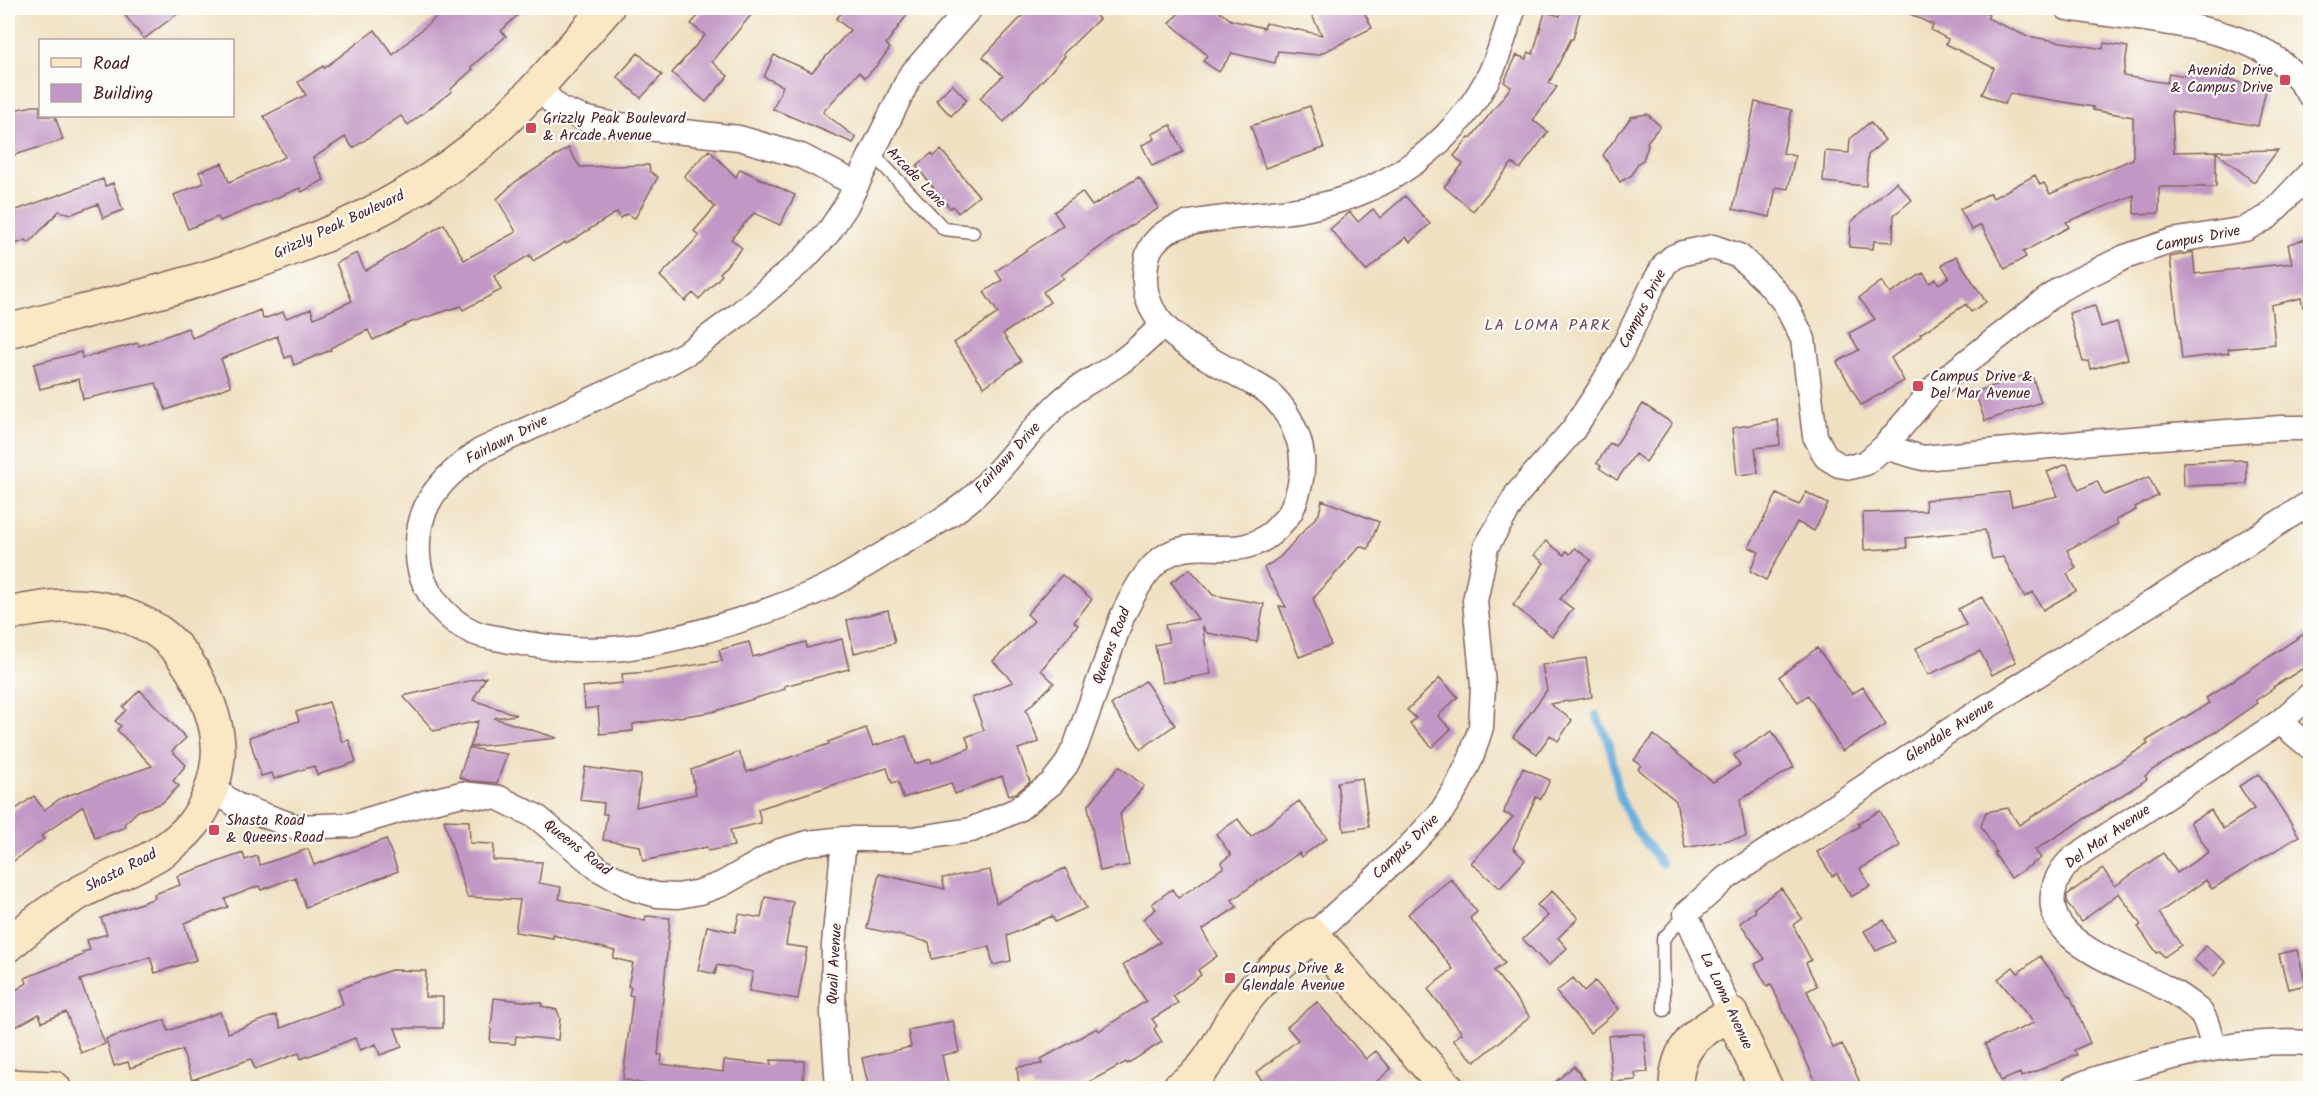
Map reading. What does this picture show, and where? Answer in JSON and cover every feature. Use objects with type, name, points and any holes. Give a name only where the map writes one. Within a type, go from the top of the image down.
[{"type":"street","name":"Grizzly Peak Boulevard","points":[[8,332],[236,269],[348,224],[415,190],[473,148],[537,87],[607,8]]},
{"type":"street","name":"Fairlawn Drive","points":[[970,8],[910,76],[846,206],[828,233],[804,259],[738,315],[690,351],[650,373],[480,452],[456,468],[436,488],[420,521],[418,556],[423,578],[431,595],[449,617],[473,632],[530,645],[589,650],[642,645],[703,630],[802,598],[920,533],[971,499],[1012,458],[1034,429],[1061,400],[1120,363],[1162,326]]},
{"type":"street","name":"Queens Road","points":[[212,788],[236,805],[296,827],[351,825],[462,794],[499,798],[537,816],[599,869],[635,890],[657,895],[678,896],[700,892],[722,884],[780,851],[808,843],[844,839],[913,839],[971,830],[1017,810],[1035,798],[1059,774],[1076,745],[1122,617],[1130,599],[1154,566],[1166,556],[1179,550],[1229,550],[1265,540],[1290,514],[1303,474],[1301,450],[1294,426],[1268,392],[1190,347],[1162,326],[1152,312],[1144,288],[1146,258],[1154,243],[1169,230],[1199,222],[1313,207],[1352,195],[1389,179],[1426,156],[1466,116],[1488,78],[1514,8]]},
{"type":"street","points":[[2082,9],[2163,22],[2237,39],[2273,56],[2293,73],[2310,95]]},
{"type":"street","points":[[537,87],[560,108],[584,118],[610,124],[739,138],[801,156],[856,184]]},
{"type":"street","name":"Campus Drive","points":[[1179,1089],[1195,1078],[1218,1049],[1240,1007],[1275,967],[1407,849],[1440,814],[1458,786],[1471,758],[1481,727],[1483,685],[1475,602],[1486,547],[1517,494],[1573,430],[1600,389],[1665,264],[1673,257],[1713,248],[1739,256],[1767,282],[1785,303],[1803,339],[1815,436],[1826,457],[1839,465],[1851,466],[1866,463],[1884,447],[1936,386],[2060,289],[2124,256],[2172,241],[2246,230],[2268,217],[2310,173]]},
{"type":"street","points":[[1884,447],[1923,458],[2092,442],[2281,428],[2310,428]]},
{"type":"street","name":"Glendale Avenue","points":[[1686,914],[1726,878],[1951,729],[2310,503]]},
{"type":"street","name":"Shasta Road","points":[[8,614],[31,609],[83,605],[123,614],[159,633],[180,653],[201,684],[212,714],[218,755],[212,788],[194,823],[174,842],[146,861],[80,893],[8,945]]},
{"type":"street","name":"Del Mar Avenue","points":[[2214,1047],[2201,1012],[2172,990],[2097,954],[2067,933],[2056,916],[2052,899],[2057,876],[2073,858],[2280,722],[2310,695]]},
{"type":"street","points":[[2280,722],[2310,747]]},
{"type":"street","name":"Quail Avenue","points":[[838,1089],[833,1014],[834,945],[844,839]]},
{"type":"street","name":"La Loma Avenue","points":[[1686,914],[1766,1089]]},
{"type":"street","points":[[1313,935],[1447,1089]]},
{"type":"street","points":[[1676,1089],[1680,1057],[1688,1043],[1708,1026],[1731,1014]]},
{"type":"street","points":[[2073,1089],[2127,1069],[2214,1047],[2276,1041],[2310,1043]]},
{"type":"street","points":[[8,1086],[54,1089]]},
{"type":"lane","name":"Arcade Lane","points":[[871,152],[944,229],[974,232]]},
{"type":"lane","name":"Glendale Avenue","points":[[1664,1010],[1663,939],[1686,914]]},
{"type":"building","points":[[119,8],[185,8],[144,39]]},
{"type":"building","points":[[428,8],[525,8],[501,31],[506,36],[471,67],[473,69],[451,89],[452,91],[408,125],[401,116],[353,148],[345,137],[313,158],[324,180],[302,192],[300,188],[220,221],[218,217],[188,229],[174,195],[204,183],[199,172],[222,163],[229,182],[285,157],[264,116],[306,95],[298,82],[323,66],[324,68],[375,30],[393,55],[436,17]]},
{"type":"building","points":[[705,8],[757,8],[712,62],[728,76],[706,102],[672,73],[705,35],[691,24]]},
{"type":"building","points":[[846,8],[912,8],[886,44],[890,48],[879,63],[865,78],[859,72],[823,112],[856,138],[853,143],[773,109],[783,86],[764,77],[774,55],[812,72],[850,30],[836,19]]},
{"type":"building","points":[[1030,8],[1088,8],[1099,19],[1063,54],[1065,56],[1004,122],[980,98],[1003,76],[983,57]]},
{"type":"building","points":[[1183,8],[1215,8],[1231,20],[1264,28],[1266,23],[1322,35],[1308,8],[1362,8],[1372,28],[1318,55],[1278,51],[1275,63],[1232,53],[1219,72],[1203,61],[1207,55],[1170,23]]},
{"type":"building","points":[[1562,8],[1581,8],[1573,39],[1549,83],[1557,87],[1533,120],[1548,132],[1520,169],[1512,163],[1473,211],[1444,187],[1463,164],[1454,156],[1511,87],[1504,82],[1517,55],[1526,59],[1529,52],[1533,54],[1545,12],[1560,16]]},
{"type":"building","points":[[1898,8],[1973,8],[1989,15],[1987,18],[2026,36],[2103,49],[2104,43],[2128,47],[2123,76],[2167,83],[2169,73],[2186,76],[2188,67],[2219,72],[2218,77],[2266,89],[2258,126],[2172,111],[2174,152],[2278,150],[2254,182],[2216,152],[2216,187],[2159,187],[2159,213],[2134,214],[2134,195],[2066,222],[2069,227],[2023,252],[2026,257],[2005,269],[1981,225],[1972,230],[1960,209],[1990,193],[1993,198],[2035,175],[2040,185],[2044,183],[2050,194],[2133,159],[2133,117],[2093,110],[2093,107],[2010,93],[2005,104],[1982,94],[1994,68],[1946,44],[1948,39],[1931,30],[1933,25]]},
{"type":"building","points":[[638,53],[662,75],[641,98],[617,77]]},
{"type":"building","points":[[952,84],[967,100],[951,116],[936,100]]},
{"type":"building","points":[[1755,102],[1792,110],[1783,153],[1795,156],[1788,189],[1776,187],[1770,217],[1733,209]]},
{"type":"building","points":[[39,106],[39,117],[55,117],[63,140],[8,157],[8,111]]},
{"type":"building","points":[[1310,106],[1324,148],[1265,168],[1251,126]]},
{"type":"building","points":[[1647,114],[1660,126],[1647,142],[1648,146],[1643,160],[1638,163],[1632,175],[1620,182],[1603,155],[1631,117]]},
{"type":"building","points":[[1870,122],[1885,140],[1868,155],[1866,186],[1823,182],[1825,151],[1849,153],[1850,139]]},
{"type":"building","points":[[1171,125],[1183,152],[1152,166],[1142,145],[1155,139],[1152,134]]},
{"type":"building","points":[[568,148],[580,167],[649,165],[650,172],[658,177],[635,218],[627,214],[620,218],[617,212],[566,244],[565,242],[533,261],[530,255],[494,276],[501,290],[463,310],[461,306],[409,323],[373,340],[368,330],[330,348],[331,350],[294,365],[291,356],[285,358],[277,336],[221,359],[231,386],[166,410],[156,383],[83,399],[79,379],[40,389],[34,364],[81,352],[82,358],[138,343],[139,346],[188,328],[192,338],[260,310],[263,319],[283,312],[286,318],[311,309],[314,318],[352,301],[336,263],[357,253],[365,271],[444,224],[464,260],[516,232],[497,199],[515,182]]},
{"type":"building","points":[[709,150],[736,177],[740,169],[795,195],[780,225],[754,213],[731,239],[742,248],[720,273],[722,275],[699,299],[693,293],[685,301],[660,276],[699,236],[694,231],[715,207],[684,176]]},
{"type":"building","points":[[941,150],[979,196],[958,213],[953,206],[950,208],[916,166],[932,153],[934,156]]},
{"type":"building","points":[[1139,177],[1159,208],[1061,275],[1064,278],[1043,292],[1050,302],[1003,334],[1021,361],[984,387],[954,343],[998,313],[984,292],[1002,280],[996,271],[1063,225],[1054,212],[1082,192],[1092,206]]},
{"type":"building","points":[[103,179],[105,186],[113,183],[123,210],[103,218],[98,204],[72,214],[59,211],[29,243],[26,240],[8,247],[8,213]]},
{"type":"building","points":[[1896,182],[1912,200],[1894,215],[1893,242],[1874,241],[1873,249],[1849,247],[1851,222]]},
{"type":"building","points":[[1405,196],[1430,224],[1410,242],[1406,237],[1366,271],[1330,229],[1350,212],[1358,222],[1373,209],[1380,218]]},
{"type":"building","points":[[2310,238],[2310,306],[2303,307],[2301,298],[2271,305],[2275,344],[2228,349],[2229,353],[2182,359],[2170,257],[2193,252],[2195,274],[2292,263],[2288,244]]},
{"type":"building","points":[[1956,256],[1986,302],[1971,312],[1966,304],[1920,334],[1921,336],[1891,358],[1904,381],[1861,405],[1837,362],[1859,350],[1849,333],[1875,319],[1859,298],[1882,281],[1890,294],[1923,273],[1930,283],[1936,279],[1939,284],[1949,277],[1942,265]]},
{"type":"building","points":[[2095,306],[2101,327],[2117,322],[2128,359],[2091,369],[2089,361],[2083,362],[2069,313]]},
{"type":"building","points":[[2031,373],[2041,402],[1985,421],[1975,392]]},
{"type":"building","points":[[1643,404],[1672,423],[1646,462],[1635,454],[1617,480],[1599,468],[1601,466],[1597,463],[1610,443],[1615,446]]},
{"type":"building","points":[[1778,420],[1780,445],[1755,448],[1758,473],[1737,475],[1732,428]]},
{"type":"building","points":[[2246,460],[2247,484],[2184,486],[2183,462]]},
{"type":"building","points":[[2067,464],[2079,490],[2097,481],[2104,495],[2149,477],[2158,496],[2135,507],[2136,510],[2116,520],[2118,524],[2067,550],[2076,568],[2067,574],[2076,591],[2043,610],[2033,592],[2025,597],[2003,557],[1992,559],[1985,530],[1906,538],[1907,548],[1864,550],[1863,513],[1926,511],[1925,500],[2009,492],[2012,506],[2058,496],[2047,472]]},
{"type":"building","points":[[1806,492],[1828,504],[1814,531],[1797,522],[1766,580],[1750,571],[1759,552],[1749,547],[1777,494],[1799,505]]},
{"type":"building","points":[[1322,500],[1379,522],[1368,549],[1360,546],[1313,599],[1331,645],[1299,657],[1279,606],[1286,607],[1264,568],[1280,557],[1319,514]]},
{"type":"building","points":[[1546,541],[1564,555],[1566,551],[1570,554],[1575,548],[1591,560],[1560,599],[1573,609],[1552,636],[1513,605],[1544,563],[1534,555]]},
{"type":"building","points":[[1190,569],[1213,595],[1264,604],[1257,642],[1207,633],[1202,625],[1211,674],[1162,683],[1155,645],[1169,642],[1165,625],[1198,619],[1171,582]]},
{"type":"building","points":[[1062,575],[1092,599],[1074,622],[1078,625],[1041,670],[1054,683],[1026,710],[1039,742],[1018,749],[1030,782],[1016,793],[1009,795],[1002,776],[955,794],[951,783],[903,798],[898,781],[892,783],[887,768],[758,809],[761,823],[730,830],[734,846],[708,851],[707,847],[643,861],[640,846],[603,840],[607,814],[603,814],[604,803],[580,800],[585,767],[641,775],[636,807],[696,794],[691,770],[739,752],[747,772],[829,744],[828,742],[866,728],[873,746],[906,736],[915,764],[931,759],[932,763],[970,748],[966,737],[984,730],[972,698],[1013,682],[993,661],[1034,621],[1027,614]]},
{"type":"building","points":[[1982,597],[2016,662],[1992,675],[1980,651],[1928,675],[1916,648],[1966,625],[1958,609]]},
{"type":"building","points":[[888,610],[895,643],[854,653],[847,620]]},
{"type":"building","points":[[2310,630],[2310,664],[2273,687],[2255,701],[2257,703],[2217,731],[2152,770],[2145,776],[2147,779],[2035,850],[2041,858],[2011,878],[1994,853],[1996,852],[1981,826],[1986,812],[2008,808],[2019,825],[2148,744],[2146,741],[2209,703],[2206,698]]},
{"type":"building","points":[[842,639],[849,669],[784,686],[785,689],[712,712],[633,724],[633,731],[600,734],[598,707],[585,709],[583,687],[623,683],[622,674],[722,661],[719,650],[749,642],[753,657],[806,642],[807,648]]},
{"type":"building","points":[[1817,648],[1852,694],[1863,687],[1886,725],[1842,751],[1808,695],[1798,702],[1779,677]]},
{"type":"building","points":[[1586,658],[1592,697],[1550,704],[1572,720],[1558,741],[1550,735],[1537,754],[1513,737],[1547,690],[1542,665]]},
{"type":"building","points":[[486,677],[473,700],[517,715],[494,718],[557,738],[470,747],[478,721],[434,731],[403,696]]},
{"type":"building","points":[[1440,678],[1458,697],[1438,716],[1451,729],[1432,747],[1410,724],[1416,718],[1407,710]]},
{"type":"building","points":[[1145,681],[1175,725],[1141,749],[1111,705]]},
{"type":"building","points":[[140,690],[186,738],[172,751],[186,765],[173,781],[179,786],[162,803],[138,811],[124,824],[126,827],[95,838],[83,806],[41,836],[44,839],[8,865],[8,815],[34,796],[44,810],[61,798],[152,766],[117,730],[121,726],[115,721],[126,710],[123,707]]},
{"type":"building","points":[[329,702],[342,742],[349,740],[356,762],[317,775],[314,766],[274,779],[272,773],[261,776],[249,737],[299,721],[296,712]]},
{"type":"building","points":[[1772,731],[1794,767],[1740,800],[1746,837],[1685,848],[1676,801],[1638,769],[1641,765],[1634,760],[1654,735],[1713,782],[1740,765],[1734,755]]},
{"type":"building","points":[[469,748],[507,754],[497,783],[470,781],[459,777]]},
{"type":"building","points":[[1119,766],[1144,786],[1120,814],[1129,865],[1100,871],[1088,806]]},
{"type":"building","points":[[1523,768],[1550,780],[1541,799],[1536,797],[1513,848],[1525,860],[1500,888],[1471,863],[1513,817],[1504,813]]},
{"type":"building","points":[[2259,774],[2299,836],[2212,889],[2206,880],[2159,913],[2181,945],[2164,957],[2160,951],[2157,953],[2138,927],[2141,925],[2119,893],[2081,922],[2067,903],[2067,895],[2103,869],[2115,886],[2163,853],[2177,873],[2209,852],[2190,822],[2211,810],[2223,829],[2254,809],[2239,786]]},
{"type":"building","points":[[1362,778],[1369,827],[1344,831],[1337,782]]},
{"type":"building","points":[[1299,801],[1327,838],[1301,857],[1299,853],[1232,900],[1237,907],[1202,930],[1217,956],[1198,970],[1201,975],[1173,996],[1178,1003],[1152,1019],[1157,1026],[1154,1029],[1162,1042],[1127,1064],[1126,1062],[1076,1089],[1032,1089],[1032,1085],[1019,1086],[1017,1067],[1042,1064],[1041,1059],[1097,1028],[1099,1031],[1146,1001],[1123,965],[1160,942],[1143,919],[1156,909],[1152,904],[1172,889],[1178,898],[1224,867],[1221,862],[1231,855],[1216,834],[1238,819],[1251,837]]},
{"type":"building","points":[[1880,811],[1900,846],[1860,869],[1870,886],[1851,897],[1837,874],[1832,876],[1817,852],[1860,826],[1858,823]]},
{"type":"building","points":[[444,820],[469,821],[470,843],[494,844],[493,860],[542,862],[539,883],[561,887],[559,899],[645,921],[646,916],[670,918],[658,1055],[662,1055],[661,1064],[723,1072],[724,1060],[771,1065],[771,1060],[804,1061],[803,1083],[796,1082],[795,1089],[648,1089],[648,1085],[623,1079],[633,996],[629,995],[631,987],[628,986],[633,963],[613,958],[615,951],[553,935],[553,938],[515,932],[520,900],[467,897]]},
{"type":"building","points":[[386,839],[398,871],[306,907],[295,877],[261,890],[259,886],[225,899],[228,907],[184,923],[196,960],[155,973],[150,957],[80,980],[105,1044],[81,1053],[66,1012],[42,1022],[39,1014],[8,1031],[8,995],[27,983],[25,978],[83,955],[82,952],[90,950],[87,940],[107,934],[101,918],[155,898],[154,894],[180,885],[177,876],[243,853],[245,860],[257,856],[260,865],[308,849],[314,865]]},
{"type":"building","points":[[1065,868],[1086,908],[1055,922],[1052,916],[1007,936],[1011,961],[993,965],[989,947],[932,959],[929,942],[867,928],[879,874],[945,889],[942,878],[990,870],[996,903]]},
{"type":"building","points":[[1451,879],[1477,912],[1470,918],[1505,963],[1494,971],[1530,1017],[1475,1062],[1453,1040],[1462,1033],[1428,989],[1453,969],[1408,914]]},
{"type":"building","points":[[1781,888],[1802,918],[1793,925],[1811,960],[1806,963],[1817,986],[1807,991],[1833,1048],[1842,1044],[1863,1089],[1819,1089],[1771,984],[1767,986],[1755,964],[1765,959],[1740,923],[1756,911],[1754,908]]},
{"type":"building","points":[[1552,891],[1578,918],[1558,938],[1567,948],[1548,966],[1523,939],[1548,916],[1537,905]]},
{"type":"building","points":[[765,897],[793,902],[786,945],[807,948],[798,999],[749,991],[753,972],[717,965],[715,974],[698,970],[707,926],[735,932],[739,914],[761,918]]},
{"type":"building","points":[[1884,920],[1895,942],[1876,951],[1864,931]]},
{"type":"building","points":[[2205,946],[2226,962],[2214,976],[2194,960]]},
{"type":"building","points":[[2297,950],[2306,985],[2288,989],[2279,954]]},
{"type":"building","points":[[2040,956],[2071,998],[2090,1043],[2074,1050],[2077,1055],[2021,1077],[2020,1073],[2001,1081],[1985,1044],[2034,1023],[1998,979],[2013,967],[2018,973]]},
{"type":"building","points":[[391,970],[426,971],[425,997],[443,997],[443,1028],[395,1028],[402,1047],[380,1055],[376,1044],[360,1050],[355,1038],[301,1059],[299,1053],[255,1069],[251,1059],[192,1080],[182,1050],[130,1068],[128,1062],[114,1066],[106,1039],[165,1020],[168,1031],[220,1012],[228,1033],[276,1015],[281,1028],[343,1004],[338,989]]},
{"type":"building","points":[[1573,978],[1584,991],[1595,981],[1619,1009],[1590,1033],[1556,992]]},
{"type":"building","points":[[494,998],[542,1003],[541,1006],[557,1010],[560,1018],[558,1040],[516,1036],[515,1044],[490,1042]]},
{"type":"building","points":[[1317,1002],[1366,1059],[1376,1051],[1391,1069],[1368,1089],[1269,1089],[1256,1073],[1298,1040],[1287,1027]]},
{"type":"building","points":[[953,1021],[959,1052],[942,1055],[949,1089],[869,1089],[862,1058],[911,1047],[908,1030]]},
{"type":"building","points":[[1644,1034],[1648,1072],[1635,1073],[1636,1080],[1612,1082],[1608,1036]]},
{"type":"building","points":[[1574,1066],[1592,1089],[1547,1089]]},
{"type":"waterway","points":[[1596,715],[1609,742],[1620,797],[1635,829],[1662,864]]},
{"type":"place","name":"Avenida Drive & Campus Drive","points":[[2285,80]]},
{"type":"place","name":"Grizzly Peak Boulevard & Arcade Avenue","points":[[531,128]]},
{"type":"place","name":"Campus Drive & Del Mar Avenue","points":[[1918,386]]},
{"type":"place","name":"Shasta Road & Queens Road","points":[[214,830]]},
{"type":"place","name":"Campus Drive & Glendale Avenue","points":[[1230,978]]},
{"type":"district","name":"LA LOMA PARK","points":[[1548,325]]}]
